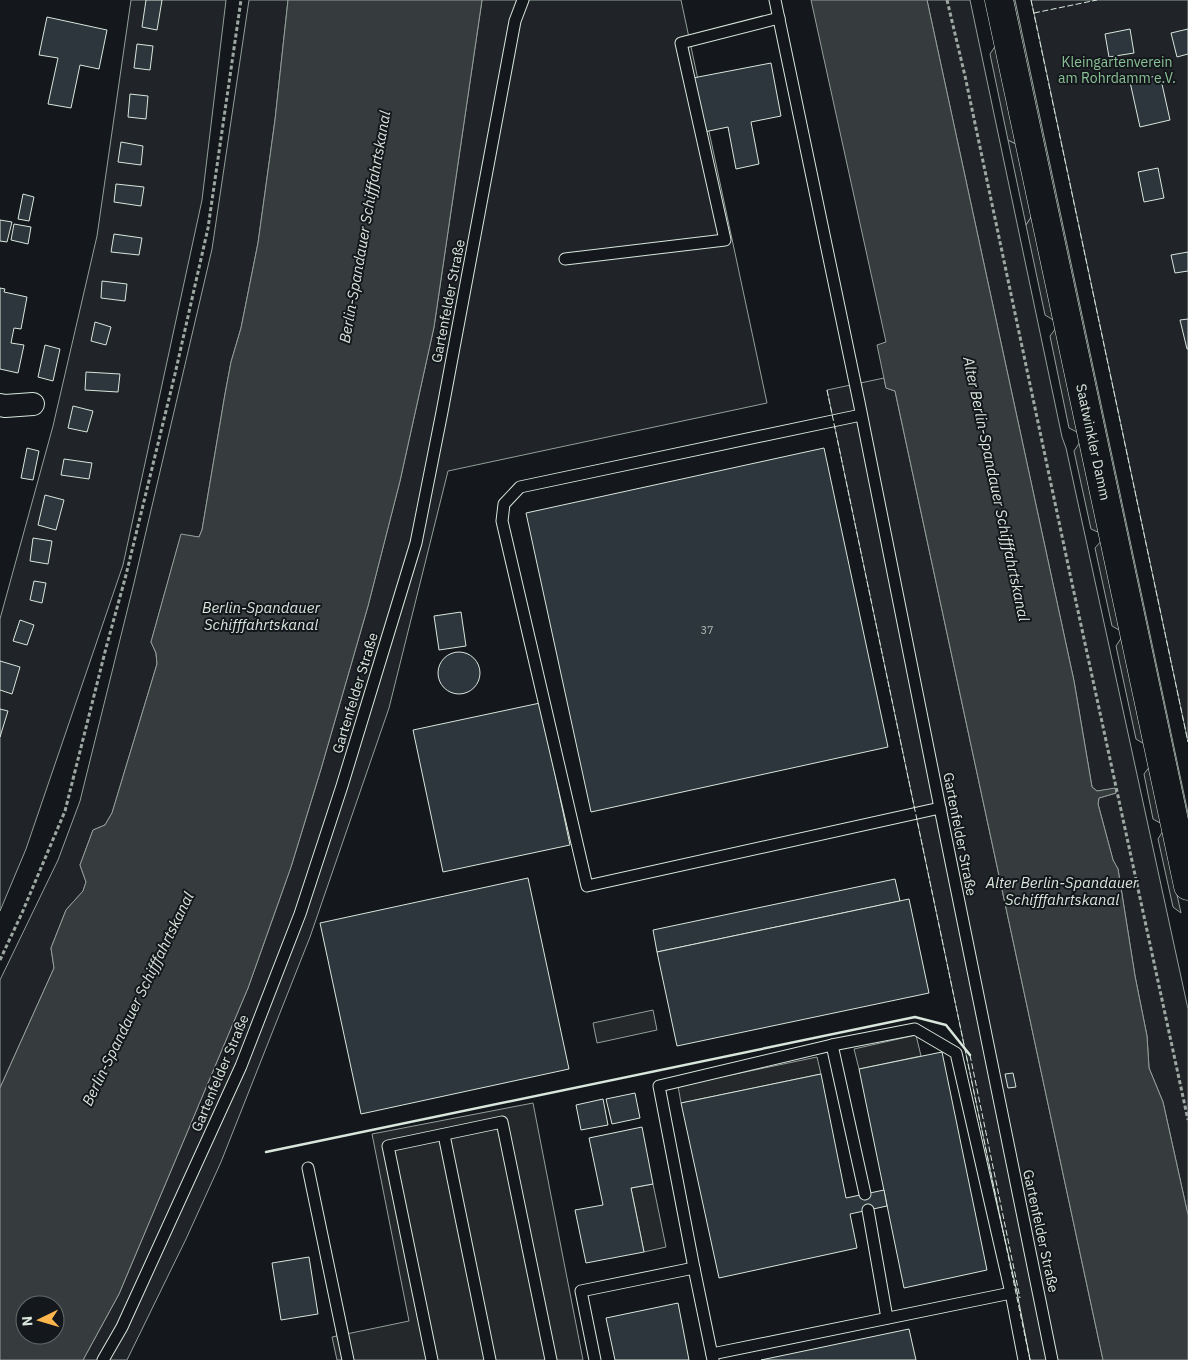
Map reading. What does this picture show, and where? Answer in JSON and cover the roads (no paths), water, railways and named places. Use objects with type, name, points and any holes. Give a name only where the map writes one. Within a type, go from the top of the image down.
[{"type":"main road","name":"Saatwinkler Damm","points":[[999,0],[1182,828],[1187,872]]},
{"type":"street","points":[[0,405],[33,404]]},
{"type":"lane","name":"Gartenfelder Straße","points":[[103,1360],[122,1328],[241,1066],[300,914],[342,786],[416,543],[448,384],[515,20],[523,0]]},
{"type":"lane","name":"Gartenfelder Straße","points":[[775,0],[862,415],[1052,1360]]},
{"type":"lane","points":[[565,259],[725,240],[681,43],[779,18]]},
{"type":"lane","points":[[862,415],[520,487],[504,504],[502,521],[587,886],[940,808]]},
{"type":"lane","points":[[1011,1293],[887,1318],[713,1357],[658,1086],[832,1045],[915,1029],[956,1053],[1011,1293],[1024,1360]]},
{"type":"lane","points":[[832,1045],[865,1194]]},
{"type":"lane","points":[[432,1360],[388,1146],[502,1122],[551,1360]]},
{"type":"lane","points":[[444,1135],[490,1360]]},
{"type":"lane","points":[[308,1168],[348,1360]]},
{"type":"lane","points":[[868,1210],[887,1318]]},
{"type":"lane","points":[[595,1360],[581,1292],[694,1268]]},
{"type":"water","name":"Berlin-Spandauer Schifffahrtskanal","points":[[288,0],[482,0],[434,327],[400,481],[368,606],[291,867],[248,988],[119,1294],[83,1360],[0,1360],[0,1088],[54,968],[51,948],[66,910],[83,891],[86,882],[80,865],[93,830],[105,825],[112,813],[157,664],[156,653],[151,642],[181,534],[199,537],[202,530],[231,362],[241,328],[258,243],[275,120]]},
{"type":"water","name":"Alter Berlin-Spandauer Schifffahrtskanal","points":[[811,0],[927,0],[1074,681],[1092,787],[1097,791],[1115,788],[1116,793],[1099,798],[1098,804],[1113,860],[1118,869],[1135,976],[1147,1036],[1149,1068],[1163,1102],[1188,1215],[1188,1360],[1103,1360],[895,391],[886,388],[877,345],[886,342]]},
{"type":"park label","name":"Kleingartenverein am Rohrdamm e.V.","points":[[1117,70]]}]
